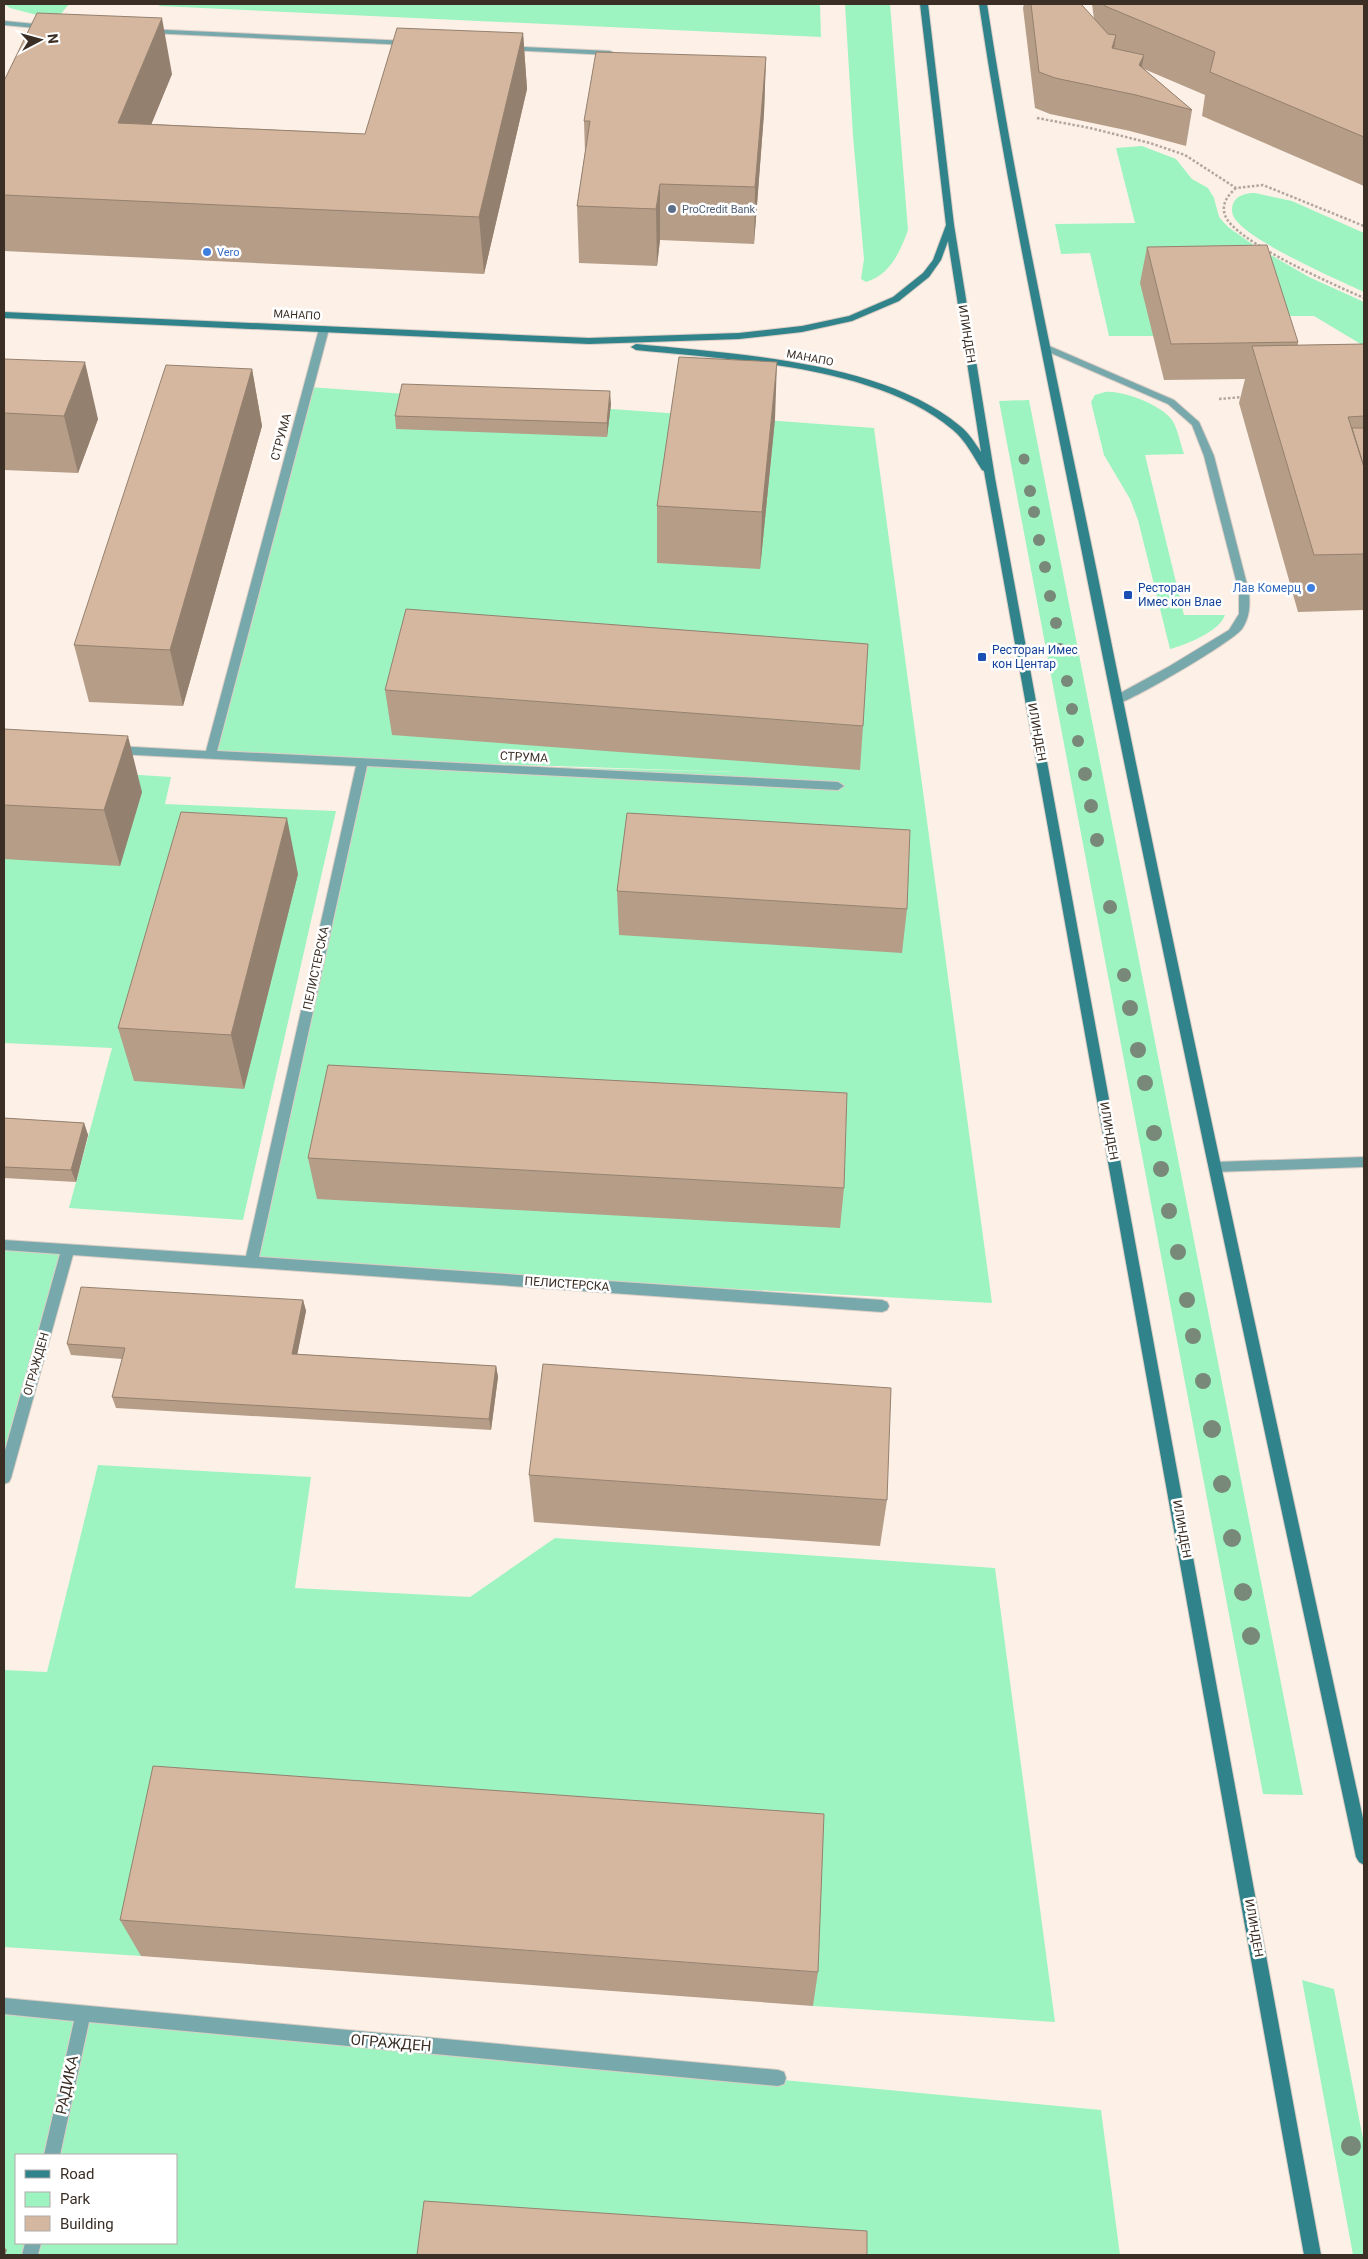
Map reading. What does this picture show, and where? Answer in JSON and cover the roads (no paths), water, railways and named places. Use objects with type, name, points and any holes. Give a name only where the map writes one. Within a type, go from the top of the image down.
[{"type":"street","name":"ИЛИНДЕН","points":[[924,4],[950,224],[990,478],[1313,2255]]},
{"type":"street","points":[[983,4],[999,110],[1047,348],[1050,373],[1117,700],[1215,1167],[1364,1857]]},
{"type":"street","points":[[4,24],[60,27]]},
{"type":"street","points":[[138,31],[419,44]]},
{"type":"street","points":[[499,48],[618,54]]},
{"type":"street","name":"МАНАПО","points":[[4,315],[589,341],[739,336],[802,329],[852,318],[896,299],[926,275],[937,260],[950,224]]},
{"type":"street","name":"СТРУМА","points":[[210,755],[324,329]]},
{"type":"street","name":"МАНАПО","points":[[589,341],[763,363],[842,377],[885,388],[921,404],[957,428],[970,443],[990,478]]},
{"type":"street","points":[[1047,348],[1171,402],[1196,424],[1209,456],[1244,592],[1246,605],[1244,615],[1240,625],[1233,632],[1172,670],[1117,700]]},
{"type":"street","name":"СТРУМА","points":[[102,749],[838,786]]},
{"type":"street","name":"ПЕЛИСТЕРСКА","points":[[251,1262],[362,762]]},
{"type":"street","points":[[1215,1167],[1364,1162]]},
{"type":"street","name":"ПЕЛИСТЕРСКА","points":[[4,1245],[882,1306]]},
{"type":"street","name":"ОГРАЖДЕН","points":[[4,1478],[68,1249]]},
{"type":"street","name":"ОГРАЖДЕН","points":[[4,2006],[778,2078]]},
{"type":"street","name":"РАДИКА","points":[[52,2154],[83,2014]]},
{"type":"place","name":"ProCredit Bank","points":[[672,209]]},
{"type":"place","name":"Vero","points":[[207,252]]},
{"type":"place","name":"Лав Комерц","points":[[1311,588]]},
{"type":"place","name":"Ресторан Имес кон Влае","points":[[1128,595]]},
{"type":"place","name":"Ресторан Имес кон Центар","points":[[982,657]]}]
